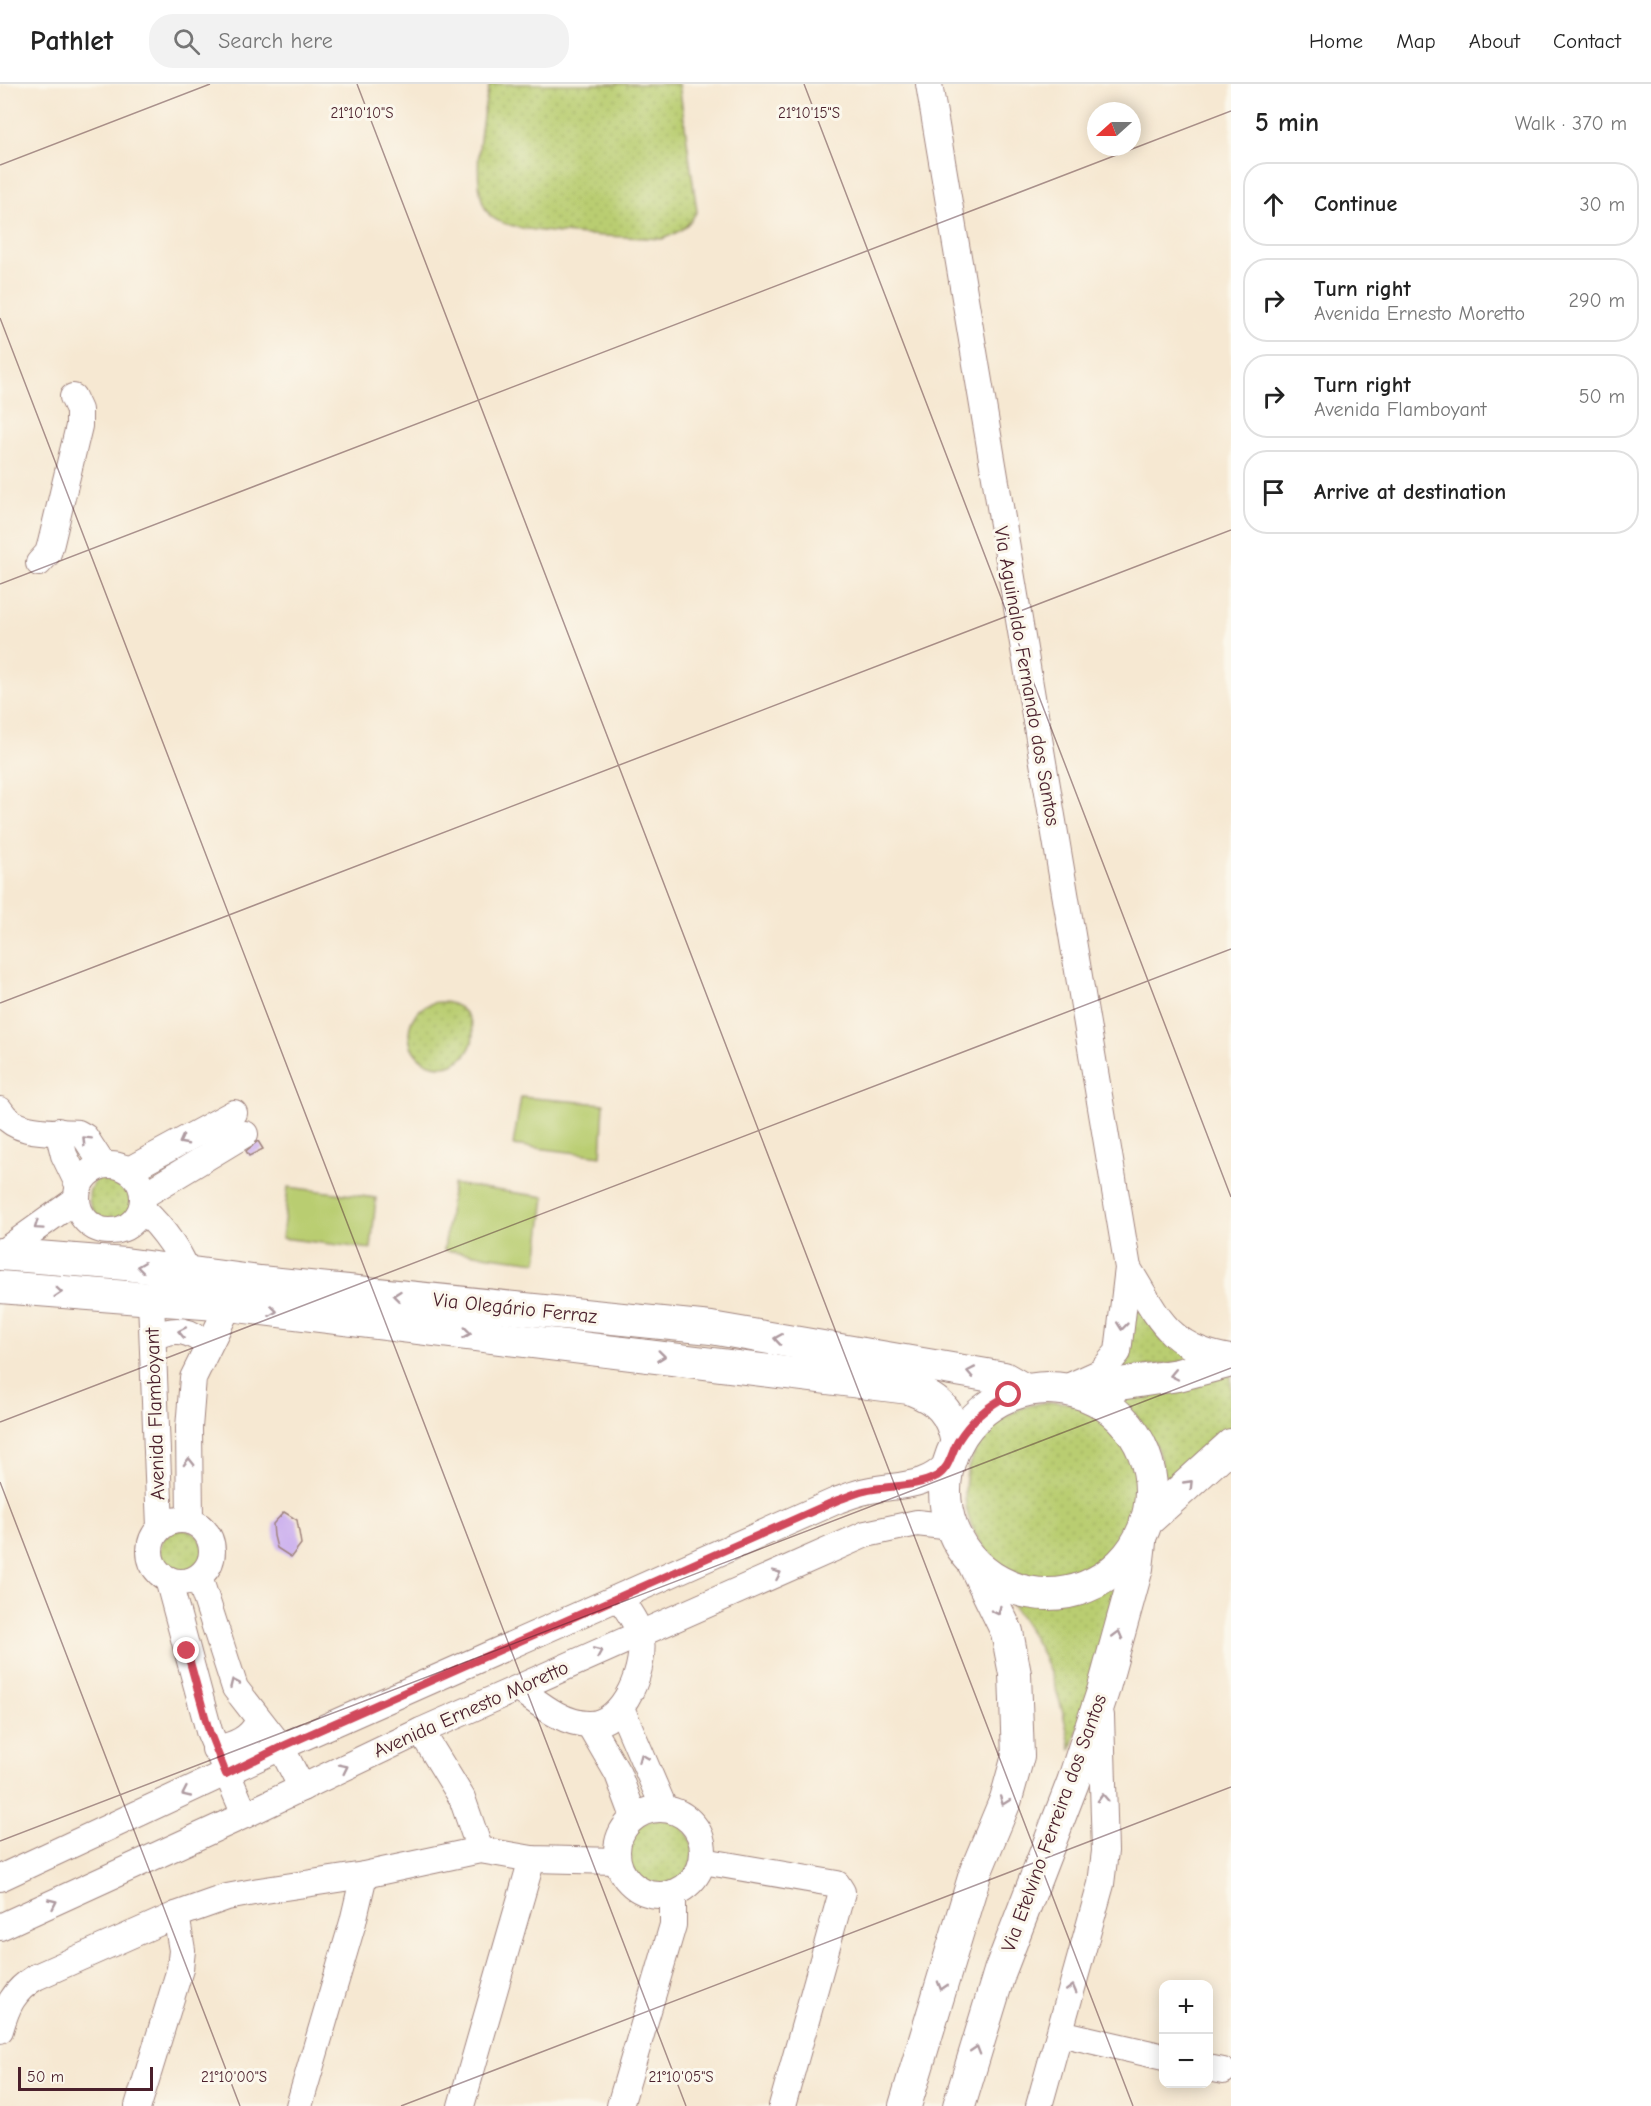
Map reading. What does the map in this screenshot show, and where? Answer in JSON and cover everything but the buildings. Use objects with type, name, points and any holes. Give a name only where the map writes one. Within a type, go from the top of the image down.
[{"type":"main road","name":"Via Olegário Ferraz","points":[[0,1254],[125,1264],[229,1305],[909,1388],[930,1396],[953,1421],[953,1452]]},
{"type":"main road","name":"Via Olegário Ferraz","points":[[0,1287],[151,1301],[190,1288],[711,1328],[1004,1378],[1025,1390]]},
{"type":"main road","points":[[905,2106],[976,1871],[1006,1799],[1018,1756],[1015,1674],[1007,1632],[971,1559],[952,1527],[946,1503],[946,1482],[953,1452],[972,1421],[992,1404],[1025,1390],[1069,1390],[1178,1375],[1231,1359]]},
{"type":"main road","points":[[1069,1390],[1087,1395],[1115,1412],[1136,1437],[1146,1459],[1150,1480],[1143,1530]]},
{"type":"main road","points":[[971,1559],[990,1576],[1012,1588],[1033,1593],[1053,1594],[1076,1590],[1100,1581],[1124,1561],[1143,1530],[1231,1445]]},
{"type":"main road","name":"Via Etelvino Ferreira dos Santos","points":[[959,2106],[1000,1971],[1073,1782],[1103,1691],[1137,1568],[1143,1530]]},
{"type":"street","name":"Via Aguinaldo Fernando dos Santos","points":[[929,84],[1128,1268],[1118,1352],[1101,1372],[1069,1390]]},
{"type":"street","points":[[39,563],[48,553],[51,543],[79,426],[79,410],[73,397]]},
{"type":"street","points":[[0,1110],[14,1125],[27,1130],[78,1133],[86,1137],[104,1165]]},
{"type":"street","points":[[58,1131],[78,1192],[80,1211],[87,1222],[98,1229],[111,1232],[124,1228],[134,1221],[143,1202],[240,1124],[129,1170]]},
{"type":"street","points":[[0,1254],[78,1192],[86,1174],[104,1165],[120,1165],[129,1170],[140,1182],[143,1202],[157,1222],[190,1288]]},
{"type":"street","name":"Via Aguinaldo Fernando dos Santos","points":[[1128,1268],[1163,1325],[1174,1337],[1193,1348],[1231,1359]]},
{"type":"street","name":"Avenida Flamboyant","points":[[151,1301],[159,1527]]},
{"type":"street","name":"Avenida Flamboyant","points":[[190,1521],[189,1428],[193,1378],[229,1305]]},
{"type":"street","points":[[153,1337],[178,1329],[188,1331],[208,1346]]},
{"type":"street","name":"Avenida Ernesto Moretto","points":[[0,1878],[281,1747],[554,1628],[838,1500],[864,1491],[921,1482],[938,1475],[953,1452]]},
{"type":"street","points":[[168,1580],[178,1582],[199,1577],[211,1561],[211,1541],[206,1532],[190,1521],[168,1522],[159,1527],[150,1545],[150,1556],[153,1566],[168,1580],[215,1749],[245,1815]]},
{"type":"street","name":"Avenida Ernesto Moretto","points":[[0,1927],[245,1815],[421,1731],[866,1534],[918,1523],[952,1527]]},
{"type":"street","points":[[199,1577],[235,1688],[281,1747],[302,1788]]},
{"type":"street","points":[[620,1598],[640,1635],[639,1668],[626,1718],[664,1808]]},
{"type":"street","points":[[554,1628],[571,1664]]},
{"type":"street","points":[[519,1689],[549,1711],[595,1733],[618,1774],[634,1817]]},
{"type":"street","points":[[1039,2106],[1101,1884],[1104,1851],[1100,1727],[1103,1691]]},
{"type":"street","points":[[595,1733],[626,1718]]},
{"type":"street","points":[[215,1749],[233,1746],[243,1740],[254,1731],[259,1721]]},
{"type":"street","points":[[421,1731],[462,1798],[480,1850]]},
{"type":"street","points":[[653,1808],[664,1808],[684,1815],[698,1831],[704,1851],[703,1861],[689,1884],[673,1893],[662,1895],[641,1891],[624,1876],[617,1861],[620,1834],[634,1817],[653,1808]]},
{"type":"street","points":[[0,2030],[8,2002],[26,1983],[176,1915],[226,1897],[364,1875],[480,1850],[532,1859],[617,1861]]},
{"type":"street","points":[[461,2106],[532,1859]]},
{"type":"street","points":[[703,1861],[837,1884],[842,1892],[782,2106]]},
{"type":"street","points":[[299,2106],[353,1922],[364,1875]]},
{"type":"street","points":[[620,2106],[673,1924],[673,1893]]},
{"type":"street","points":[[138,2106],[180,1969],[182,1950],[176,1915]]},
{"type":"street","points":[[1060,2033],[1159,2056]]},
{"type":"green space","points":[[490,84],[679,84],[697,211],[694,217],[683,229],[662,239],[548,232],[506,224],[493,218],[485,208],[480,193],[479,175],[483,114]]},
{"type":"green space","points":[[435,1002],[447,1002],[464,1011],[471,1022],[473,1034],[471,1046],[464,1057],[447,1066],[435,1066],[423,1061],[414,1052],[409,1040],[409,1028],[414,1016],[423,1007]]},
{"type":"green space","points":[[521,1097],[604,1104],[601,1156],[513,1145]]},
{"type":"green space","points":[[113,1173],[130,1180],[137,1197],[130,1214],[113,1221],[96,1214],[89,1197],[96,1180]]},
{"type":"green space","points":[[453,1184],[545,1197],[537,1262],[444,1250]]},
{"type":"green space","points":[[288,1187],[376,1198],[371,1249],[282,1238]]},
{"type":"green space","points":[[1135,1303],[1200,1360],[1115,1370],[1131,1349],[1130,1307]]},
{"type":"green space","points":[[1231,1375],[1231,1433],[1165,1489],[1163,1468],[1157,1448],[1141,1422],[1116,1398]]},
{"type":"green space","points":[[1055,1402],[1090,1409],[1119,1428],[1138,1457],[1145,1492],[1138,1527],[1119,1556],[1090,1575],[1055,1582],[1020,1575],[991,1556],[972,1527],[965,1492],[972,1457],[991,1428],[1020,1409]]},
{"type":"green space","points":[[182,1529],[191,1530],[198,1535],[203,1542],[203,1560],[198,1567],[191,1572],[182,1573],[173,1572],[166,1567],[161,1560],[160,1551],[161,1542],[166,1535],[173,1530]]},
{"type":"green space","points":[[1131,1569],[1071,1750],[1060,1703],[1046,1662],[1026,1625],[998,1586],[1036,1598],[1067,1600],[1097,1590]]},
{"type":"green space","points":[[660,1819],[672,1822],[683,1829],[690,1840],[693,1852],[690,1864],[683,1875],[672,1882],[660,1885],[648,1882],[637,1875],[630,1864],[627,1852],[630,1840],[637,1829],[648,1822]]},
{"type":"route","points":[[187,1651],[209,1731],[226,1774],[281,1747],[554,1628],[838,1500],[864,1491],[921,1482],[938,1475],[950,1462],[957,1443],[972,1421],[992,1404],[1009,1395]]}]
